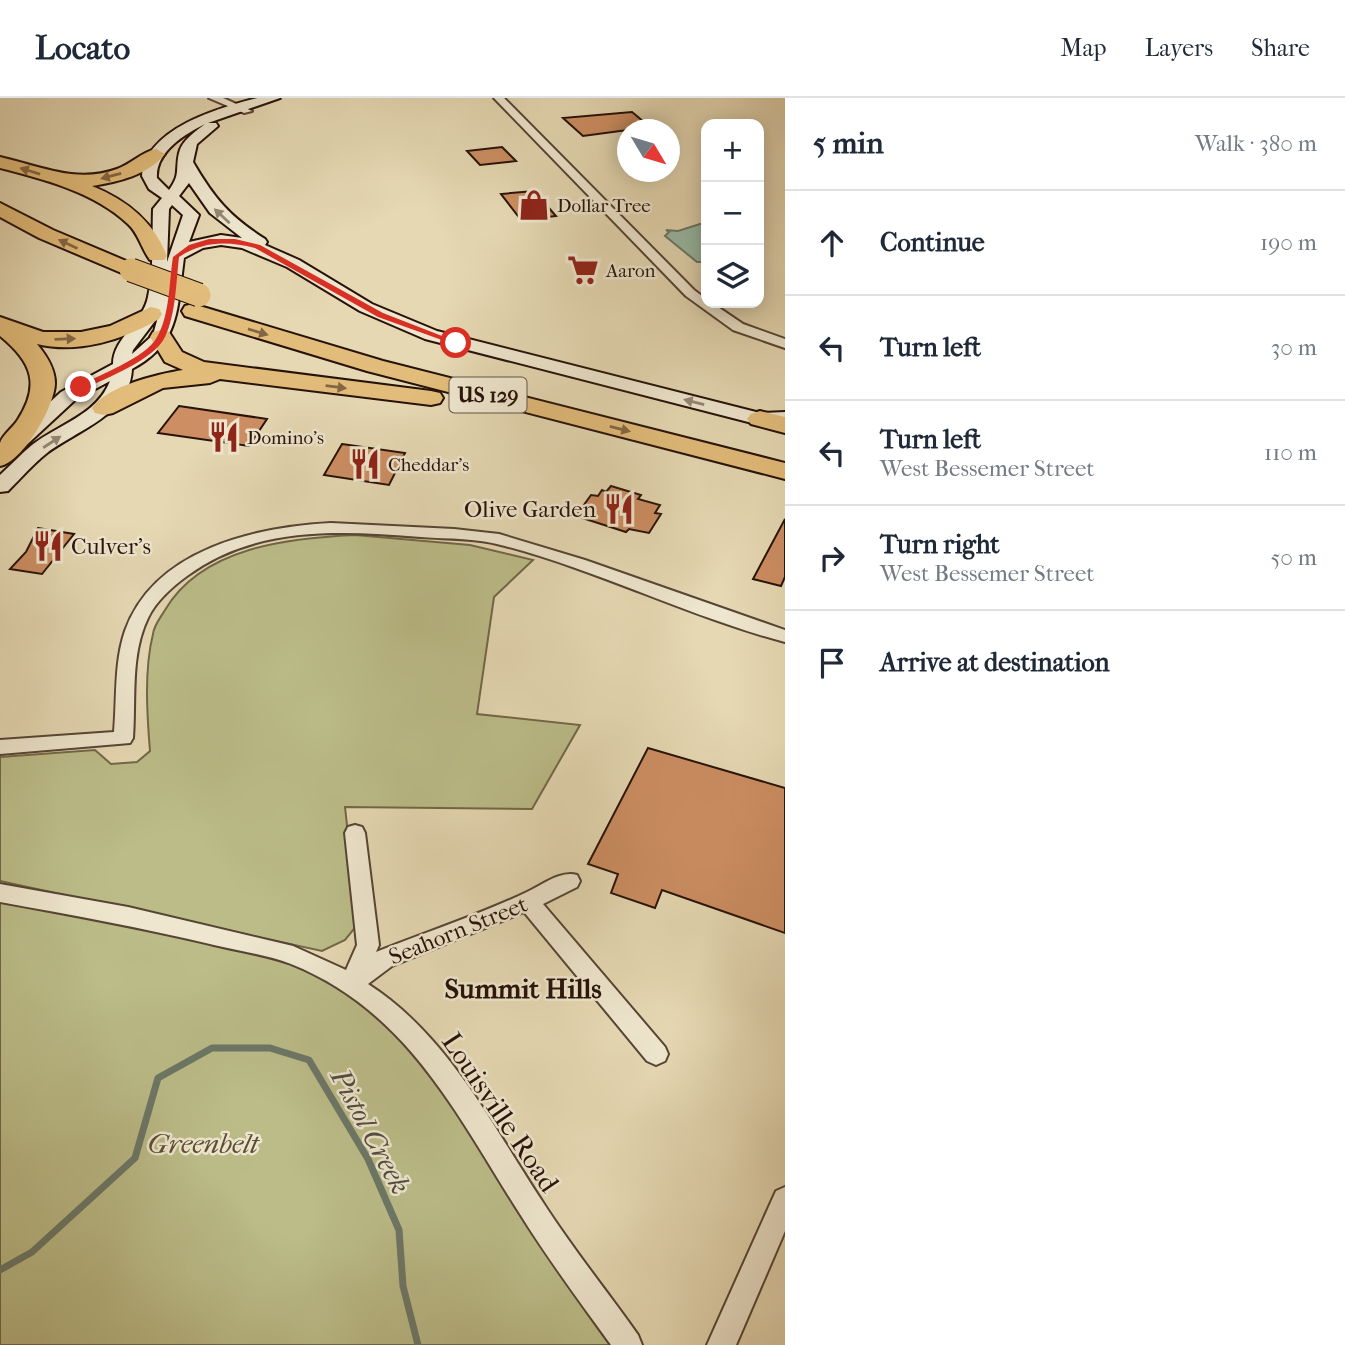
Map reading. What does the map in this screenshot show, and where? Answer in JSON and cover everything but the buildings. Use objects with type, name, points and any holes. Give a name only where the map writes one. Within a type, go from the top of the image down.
[{"type":"highway","points":[[61,180],[106,178],[142,165],[156,154]]},
{"type":"highway","points":[[0,162],[61,180],[95,195],[149,233],[167,256]]},
{"type":"highway","name":"US 129","points":[[0,209],[130,279]]},
{"type":"highway","name":"US 129","points":[[0,230],[72,265],[130,279],[375,366],[785,471]]},
{"type":"highway","name":"US 129","points":[[196,303],[785,451]]},
{"type":"highway","points":[[0,323],[32,337],[72,339],[113,332],[151,314]]},
{"type":"highway","points":[[0,323],[32,353],[39,364],[42,384],[40,400],[33,418],[1,459]]},
{"type":"highway","points":[[161,337],[167,351],[183,363],[244,376],[467,402],[590,421]]},
{"type":"highway","points":[[104,408],[138,388],[169,378],[244,376]]},
{"type":"highway","points":[[773,418],[785,425]]},
{"type":"main road","points":[[0,486],[40,449],[104,408],[118,386],[124,350],[151,314],[167,256],[191,215],[172,197],[158,189],[149,176],[156,154],[164,144],[188,128],[280,99]]},
{"type":"main road","points":[[1,459],[68,397],[153,348],[161,337],[168,312],[167,256],[161,237],[159,214],[185,179],[186,153],[196,137],[242,109]]},
{"type":"main road","points":[[187,164],[203,196],[221,216],[274,254],[380,315],[431,335],[773,418]]},
{"type":"main road","points":[[167,256],[191,246],[219,241],[248,243],[274,254]]},
{"type":"street","points":[[214,98],[242,109]]},
{"type":"street","points":[[499,98],[690,293],[737,327],[785,344]]},
{"type":"street","points":[[0,747],[123,738],[130,639],[140,616],[153,598],[183,572],[218,551],[283,530],[330,526],[374,527],[508,542],[785,636]]},
{"type":"street","points":[[351,984],[368,945],[355,833]]},
{"type":"street","name":"Seahorn Street","points":[[351,984],[384,959],[528,901],[569,881]]},
{"type":"street","name":"Louisville Road","points":[[0,893],[128,916],[247,943],[293,956],[351,984],[407,1028],[443,1072],[567,1261],[628,1345]]},
{"type":"street","points":[[528,901],[562,945],[656,1054]]},
{"type":"street","points":[[721,1345],[785,1199]]},
{"type":"green space","points":[[355,535],[470,545],[533,560],[494,597],[477,714],[580,725],[532,809],[345,807],[358,924],[345,940],[322,951],[0,881],[0,757],[95,750],[111,764],[137,762],[150,751],[147,677],[154,631],[165,610],[181,589],[201,572],[224,559],[249,550],[303,539]]},
{"type":"green space","name":"Greenbelt","points":[[0,900],[304,960],[427,1053],[615,1345],[0,1345]]},
{"type":"shaded area","points":[[701,224],[701,262],[697,262],[665,236],[669,232],[666,230],[678,231]]},
{"type":"waterway","name":"Pistol Creek","points":[[0,1270],[32,1252],[135,1158],[158,1078],[212,1048],[270,1048],[309,1060],[368,1159],[399,1230],[403,1286],[418,1345]]},
{"type":"place","name":"Dollar Tree","points":[[534,205]]},
{"type":"place","name":"Aaron","points":[[583,270]]},
{"type":"place","name":"Domino's","points":[[224,437]]},
{"type":"place","name":"Cheddar's","points":[[365,464]]},
{"type":"place","name":"Olive Garden","points":[[619,509]]},
{"type":"place","name":"Culver's","points":[[48,546]]},
{"type":"district","name":"Summit Hills","points":[[523,988]]},
{"type":"route","points":[[81,387],[123,367],[153,348],[161,337],[168,312],[176,257],[191,246],[226,240],[248,243],[274,254],[380,315],[456,343]]}]
